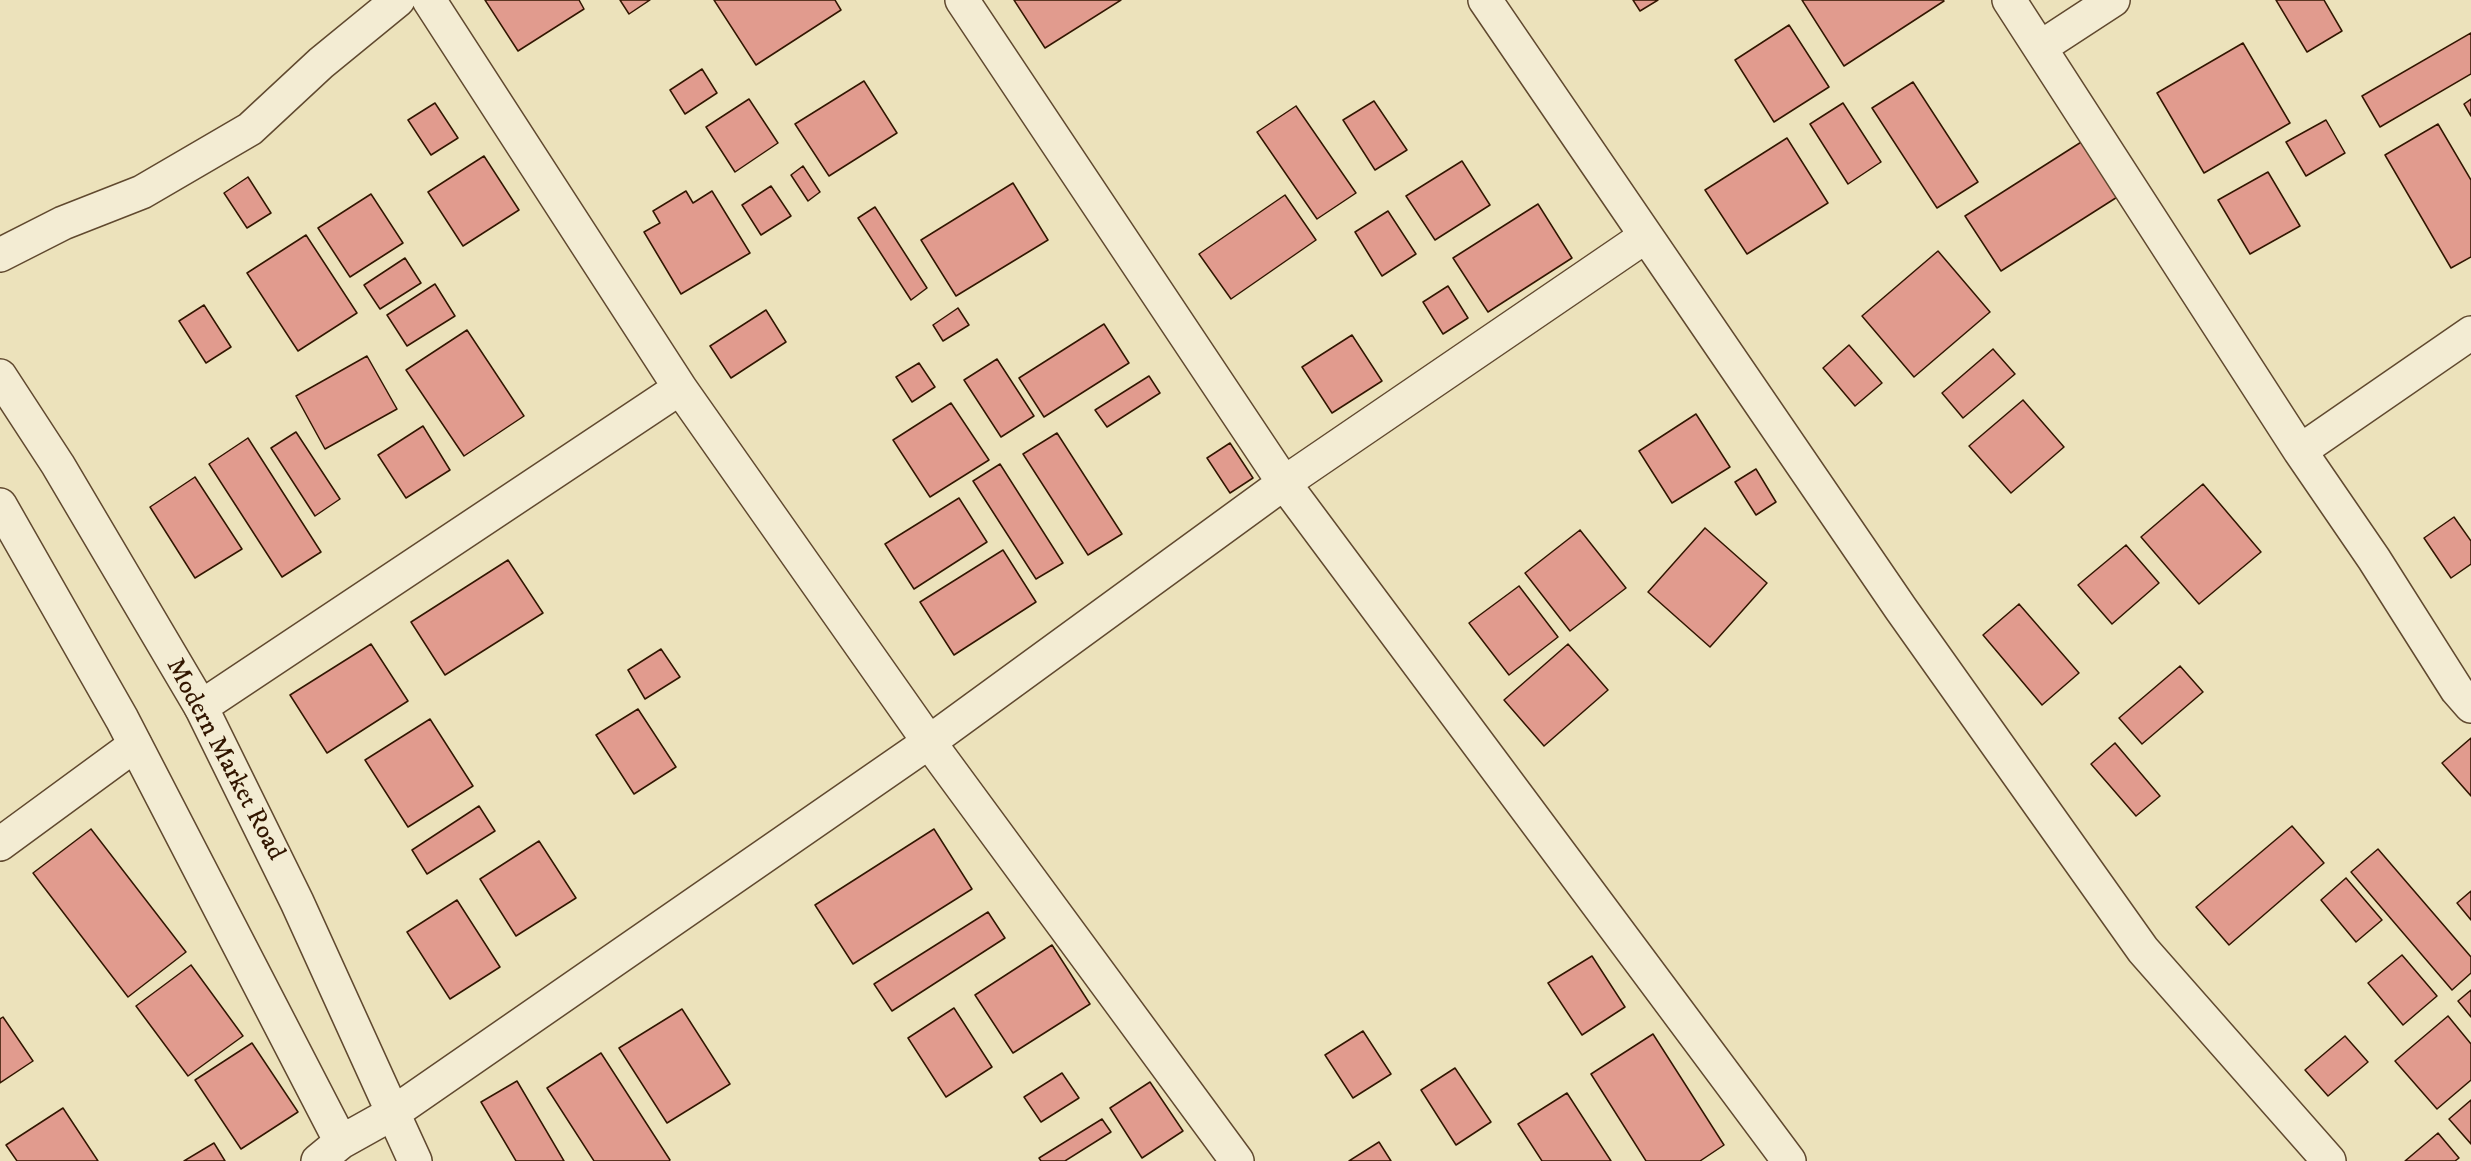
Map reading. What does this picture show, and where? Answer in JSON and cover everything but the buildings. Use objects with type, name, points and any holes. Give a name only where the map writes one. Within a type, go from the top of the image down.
[{"type":"street","points":[[0,255],[63,224],[142,192],[250,129],[321,63],[398,0]]},
{"type":"street","points":[[429,0],[680,388],[929,742],[1236,1161]]},
{"type":"street","points":[[962,0],[1284,483],[1788,1161]]},
{"type":"street","points":[[1485,0],[1901,609],[2143,950],[2329,1161]]},
{"type":"street","points":[[2009,0],[2457,690],[2471,706]]},
{"type":"street","points":[[2041,47],[2113,0]]},
{"type":"street","points":[[0,506],[135,745],[336,1155],[393,1113],[929,742],[1284,483],[1646,236]]},
{"type":"street","points":[[2300,450],[2471,333]]},
{"type":"street","name":"Modern Market Road","points":[[0,376],[58,465],[201,707],[297,902],[415,1161]]},
{"type":"street","points":[[201,707],[680,388]]},
{"type":"street","points":[[0,844],[135,745]]}]
